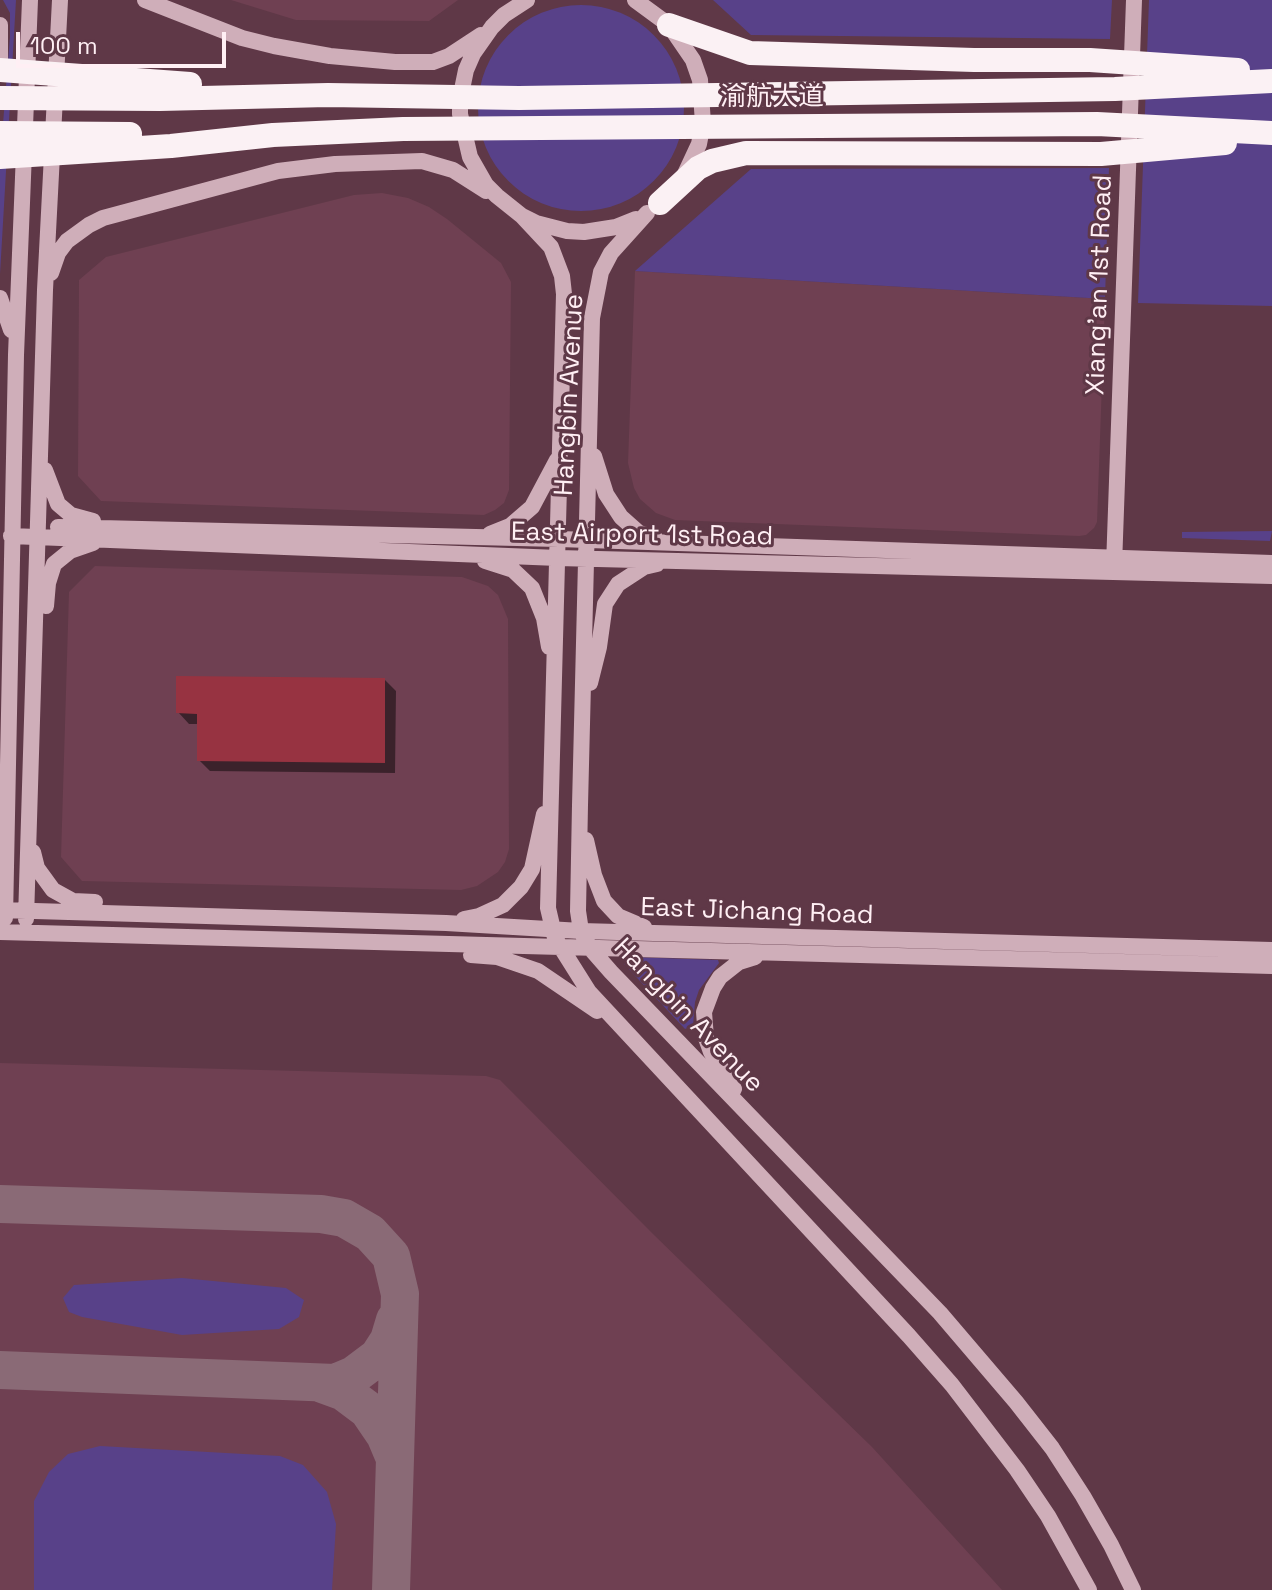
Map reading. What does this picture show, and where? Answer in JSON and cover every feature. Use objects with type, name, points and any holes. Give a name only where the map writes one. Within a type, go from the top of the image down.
[{"type":"highway","points":[[669,25],[750,53],[1090,60],[1272,72]]},
{"type":"highway","points":[[0,72],[328,95]]},
{"type":"highway","name":"渝航大道","points":[[328,95],[582,97],[1115,89],[1272,81]]},
{"type":"highway","points":[[0,98],[160,99],[328,95]]},
{"type":"highway","name":"渝航大道","points":[[273,135],[403,129],[1081,124],[1272,133]]},
{"type":"highway","points":[[0,133],[273,135]]},
{"type":"highway","points":[[0,157],[171,146],[273,135]]},
{"type":"highway","points":[[653,208],[698,168],[712,161],[746,153],[1101,154],[1272,139]]},
{"type":"main road","points":[[2,932],[16,355],[30,0]]},
{"type":"main road","points":[[25,933],[45,290],[60,0]]},
{"type":"main road","points":[[145,0],[242,38],[274,46],[316,54],[395,62],[433,62],[449,56],[522,2]]},
{"type":"main road","name":"Xiang'an 1st Road","points":[[1114,565],[1134,0]]},
{"type":"main road","name":"Hangbin Avenue","points":[[640,1],[669,25],[693,60],[700,80],[703,123],[699,144],[682,178],[611,253],[601,272],[592,318],[579,833],[578,911],[581,931],[590,948],[940,1313],[1016,1402],[1052,1448],[1083,1496],[1133,1590]]},
{"type":"main road","points":[[0,25],[0,72]]},
{"type":"main road","points":[[492,27],[477,47],[466,70],[460,99],[461,129],[477,172],[486,185],[515,211]]},
{"type":"main road","points":[[45,290],[58,253],[67,241],[89,225],[132,210],[278,171],[335,164],[422,161],[438,164],[465,177],[515,211],[551,227],[584,232],[616,227],[653,208]]},
{"type":"main road","name":"Hangbin Avenue","points":[[515,211],[551,247],[562,276],[564,294],[548,908],[551,930],[558,947],[589,992],[899,1324],[952,1385],[1025,1481],[1089,1590]]},
{"type":"main road","points":[[0,298],[9,320],[16,355]]},
{"type":"main road","points":[[590,442],[606,494],[621,517],[647,536],[685,544]]},
{"type":"main road","points":[[40,447],[53,497],[71,515],[88,521],[170,530]]},
{"type":"main road","points":[[475,537],[496,532],[522,518],[540,497],[561,451]]},
{"type":"main road","name":"East Airport 1st Road","points":[[11,531],[170,530],[559,539],[1114,565],[1272,576]]},
{"type":"main road","name":"East Airport 1st Road","points":[[38,532],[111,540],[558,558],[1114,565],[1272,563]]},
{"type":"main road","points":[[34,666],[46,623],[48,583],[54,564],[81,546],[111,540]]},
{"type":"main road","points":[[457,554],[503,565],[521,576],[532,588],[544,618],[555,684]]},
{"type":"main road","points":[[583,712],[599,647],[602,614],[618,584],[644,567],[692,560]]},
{"type":"main road","points":[[0,792],[8,766]]},
{"type":"main road","points":[[553,777],[556,847],[559,854],[565,857],[571,855],[579,833]]},
{"type":"main road","points":[[446,923],[491,911],[503,905],[521,887],[532,869],[553,777]]},
{"type":"main road","points":[[580,805],[594,875],[604,901],[627,921],[673,934]]},
{"type":"main road","points":[[29,828],[37,868],[45,881],[62,897],[155,914]]},
{"type":"main road","name":"East Jichang Road","points":[[2,910],[446,923],[673,934],[1272,950]]},
{"type":"main road","name":"East Jichang Road","points":[[2,932],[1272,966]]},
{"type":"main road","points":[[419,943],[464,954],[497,957],[538,971],[630,1035]]},
{"type":"main road","points":[[754,1121],[711,1052],[706,1038],[704,1012],[713,988],[729,968],[751,957],[777,953]]},
{"type":"shaded area","points":[[3,0],[16,0],[0,274],[0,161],[10,37],[10,13]]},
{"type":"shaded area","points":[[231,0],[458,0],[429,21],[296,20]]},
{"type":"shaded area","points":[[713,0],[1112,0],[1110,39],[751,35]]},
{"type":"shaded area","points":[[1149,0],[1272,0],[1272,306],[1138,303]]},
{"type":"shaded area","points":[[581,5],[620,13],[654,35],[676,69],[684,108],[676,147],[654,181],[620,203],[581,211],[542,203],[508,181],[486,147],[478,108],[486,69],[508,35],[542,13]]},
{"type":"shaded area","points":[[1109,168],[1105,299],[635,271],[751,169]]},
{"type":"shaded area","points":[[382,193],[408,198],[447,219],[501,263],[511,282],[509,490],[504,503],[484,515],[101,501],[78,476],[79,280],[106,257],[354,195]]},
{"type":"shaded area","points":[[635,271],[1105,299],[1097,522],[1094,528],[1086,535],[1079,536],[675,520],[656,513],[640,499],[628,463]]},
{"type":"shaded area","points":[[1272,531],[1270,541],[1182,538],[1182,532]]},
{"type":"shaded area","points":[[95,566],[462,577],[488,586],[498,595],[508,619],[509,849],[498,872],[477,886],[461,890],[82,881],[61,857],[69,592]]},
{"type":"shaded area","points":[[628,957],[718,960],[719,963],[699,990],[693,1026],[685,1029],[624,964]]},
{"type":"shaded area","points":[[0,1063],[486,1076],[500,1080],[872,1447],[1002,1590],[0,1590]]},
{"type":"shaded area","points":[[182,1278],[286,1288],[304,1300],[299,1317],[279,1329],[182,1335],[82,1317],[69,1312],[63,1298],[74,1285]]},
{"type":"shaded area","points":[[100,1446],[280,1456],[303,1465],[327,1492],[336,1524],[332,1590],[34,1590],[34,1501],[49,1472],[68,1454]]},
{"type":"building","points":[[176,676],[385,678],[385,763],[197,761],[197,714],[176,713]]},
{"type":"taxiway","points":[[0,1204],[321,1214],[344,1218],[370,1233],[391,1256],[400,1294],[391,1590]]},
{"type":"taxiway","points":[[0,1370],[335,1383],[354,1375],[378,1357],[389,1340],[395,1320]]},
{"type":"taxiway","points":[[322,1384],[344,1392],[368,1410],[385,1435],[393,1454]]}]
